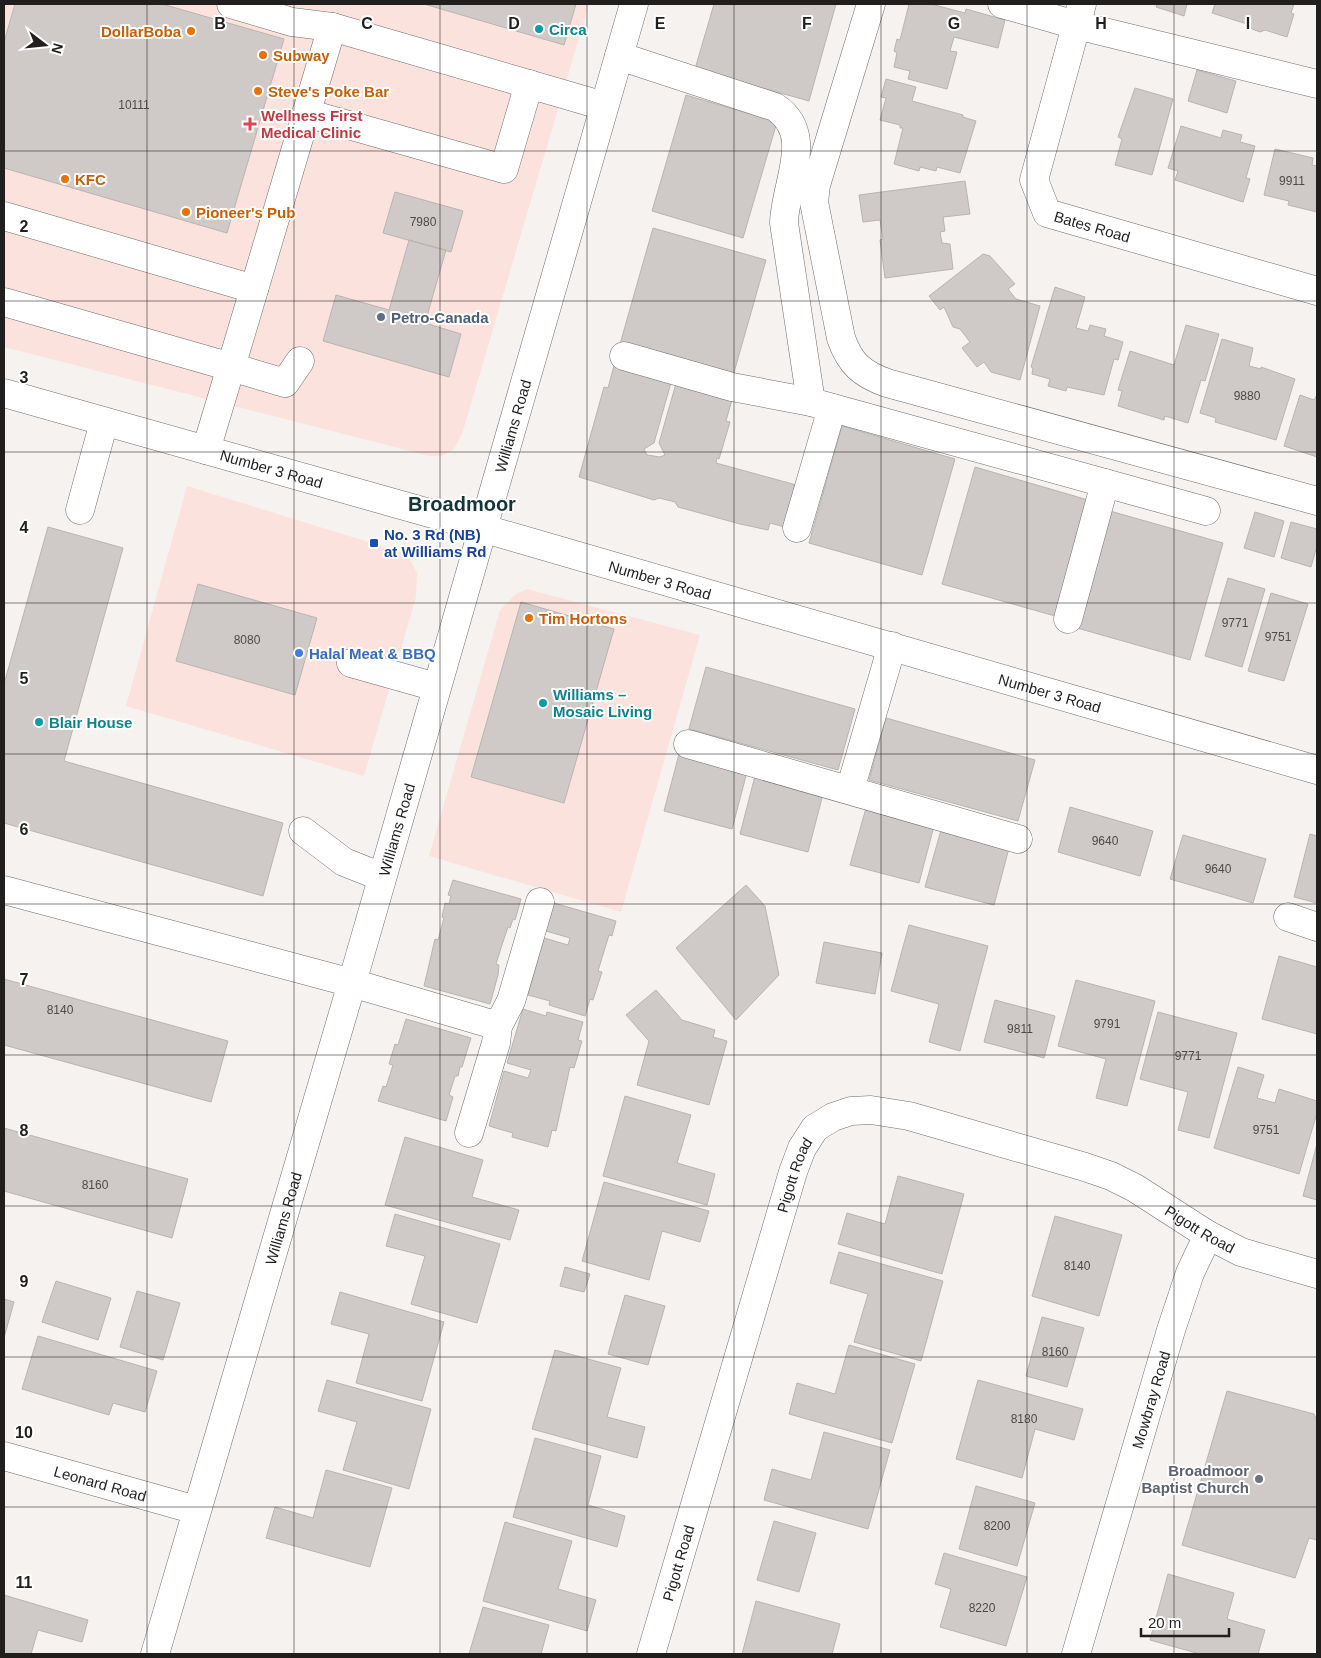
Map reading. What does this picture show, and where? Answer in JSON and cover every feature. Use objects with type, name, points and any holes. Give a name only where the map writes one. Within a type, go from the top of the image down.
[{"type":"street","points":[[231,4],[292,22],[332,27],[604,106]]},
{"type":"street","name":"Williams Road","points":[[155,1654],[352,983],[634,4]]},
{"type":"street","points":[[871,4],[816,185],[814,202],[841,338],[847,355],[859,369],[887,384],[1317,501]]},
{"type":"street","points":[[1002,4],[1078,15],[1317,84]]},
{"type":"street","name":"Bates Road","points":[[1078,15],[1034,180],[1047,213],[1317,291]]},
{"type":"street","points":[[206,450],[332,27]]},
{"type":"street","points":[[619,56],[774,107],[786,115],[793,125],[796,138],[796,152],[784,208],[784,223],[822,405],[798,528]]},
{"type":"street","points":[[306,113],[504,169],[529,84]]},
{"type":"street","points":[[4,216],[254,289]]},
{"type":"street","points":[[4,302],[285,382],[300,361]]},
{"type":"street","points":[[624,356],[732,387],[822,405],[1206,511]]},
{"type":"street","name":"Number 3 Road","points":[[4,394],[482,528],[1317,770]]},
{"type":"street","points":[[80,510],[104,422]]},
{"type":"street","points":[[1068,619],[1106,484]]},
{"type":"street","points":[[850,790],[892,646]]},
{"type":"street","points":[[351,663],[436,687]]},
{"type":"street","points":[[688,744],[1018,839]]},
{"type":"street","points":[[304,831],[344,862],[382,877]]},
{"type":"street","points":[[4,890],[352,983],[498,1026]]},
{"type":"street","points":[[469,1133],[496,1043],[498,1026],[508,1009],[540,902]]},
{"type":"street","points":[[1288,917],[1317,927]]},
{"type":"street","name":"Pigott Road","points":[[651,1654],[793,1172],[802,1148],[815,1128],[833,1117],[851,1111],[871,1110],[909,1116],[1111,1176],[1135,1188],[1208,1235],[1241,1252],[1317,1274]]},
{"type":"street","name":"Mowbray Road","points":[[1076,1654],[1171,1330],[1190,1273],[1208,1235]]},
{"type":"street","name":"Leonard Road","points":[[4,1456],[196,1510]]},
{"type":"shaded area","points":[[4,4],[589,4],[463,431],[454,449],[442,456],[429,456],[4,347]]},
{"type":"shaded area","points":[[187,486],[402,552],[411,561],[417,573],[416,597],[364,776],[126,706]]},
{"type":"shaded area","points":[[527,589],[700,635],[621,912],[429,856],[500,610],[516,594]]},
{"type":"building","points":[[15,4],[162,4],[284,39],[227,233],[4,168],[4,42]]},
{"type":"building","name":"Circa","points":[[424,4],[576,4],[564,45]]},
{"type":"building","points":[[714,4],[836,4],[809,101],[695,69]]},
{"type":"building","points":[[909,4],[931,4],[965,13],[966,9],[1005,20],[998,48],[954,37],[950,51],[957,52],[947,89],[908,79],[910,71],[894,67],[897,53],[894,51],[897,39],[900,40]]},
{"type":"building","points":[[1157,4],[1187,4],[1184,16],[1156,7]]},
{"type":"building","points":[[1215,4],[1294,4],[1291,13],[1294,14],[1287,37],[1265,30],[1260,32],[1252,29],[1250,25],[1212,13]]},
{"type":"building","points":[[1197,70],[1236,81],[1227,113],[1188,101]]},
{"type":"building","points":[[886,79],[916,87],[912,101],[963,115],[963,117],[976,121],[960,173],[937,167],[936,171],[920,167],[919,171],[894,164],[903,128],[900,128],[900,125],[880,120],[886,98],[881,97]]},
{"type":"building","points":[[1135,88],[1173,99],[1152,175],[1115,165],[1122,139],[1118,137]]},
{"type":"building","points":[[686,95],[777,122],[743,238],[652,211]]},
{"type":"building","points":[[1181,126],[1221,138],[1223,130],[1242,135],[1240,142],[1255,146],[1246,178],[1250,179],[1243,202],[1175,180],[1178,171],[1168,168]]},
{"type":"building","points":[[1275,149],[1313,158],[1312,165],[1317,166],[1317,212],[1288,205],[1289,201],[1264,195]]},
{"type":"building","points":[[965,181],[970,214],[943,217],[945,231],[940,232],[942,243],[950,244],[953,269],[885,278],[880,240],[883,239],[880,220],[863,222],[859,195]]},
{"type":"building","points":[[395,192],[463,211],[451,252],[383,233]]},
{"type":"building","points":[[653,228],[766,260],[733,376],[620,344]]},
{"type":"building","points":[[409,240],[446,250],[425,323],[461,334],[449,377],[323,341],[336,295],[389,310]]},
{"type":"building","points":[[983,254],[990,256],[1015,284],[1008,289],[1016,299],[1040,306],[1020,380],[991,372],[984,362],[977,367],[962,348],[970,342],[960,329],[953,327],[944,307],[940,310],[929,296]]},
{"type":"building","points":[[1055,287],[1085,297],[1076,328],[1088,331],[1090,325],[1106,329],[1104,336],[1123,342],[1118,360],[1114,359],[1104,395],[1067,387],[1066,391],[1048,386],[1050,379],[1032,374],[1033,368],[1031,367]]},
{"type":"building","points":[[1186,325],[1219,334],[1205,381],[1201,380],[1188,423],[1165,416],[1164,420],[1118,406],[1122,391],[1118,390],[1130,351],[1174,365]]},
{"type":"building","points":[[1222,339],[1253,348],[1249,366],[1261,369],[1261,367],[1295,379],[1276,440],[1215,422],[1216,418],[1200,413]]},
{"type":"building","points":[[615,362],[672,379],[654,443],[644,449],[647,455],[660,457],[665,455],[659,443],[677,380],[733,396],[726,421],[730,422],[719,459],[717,458],[716,463],[800,486],[788,528],[770,523],[768,530],[740,524],[678,507],[675,502],[659,498],[654,500],[579,477],[604,387],[608,388]]},
{"type":"building","points":[[1300,395],[1314,400],[1317,395],[1317,457],[1284,446]]},
{"type":"building","points":[[842,426],[955,459],[922,575],[809,543]]},
{"type":"building","points":[[975,467],[1088,500],[1055,616],[942,584]]},
{"type":"building","points":[[1110,511],[1223,543],[1190,660],[1077,628]]},
{"type":"building","points":[[1255,512],[1284,521],[1274,557],[1244,548]]},
{"type":"building","points":[[1291,522],[1317,529],[1317,546],[1311,567],[1281,558]]},
{"type":"building","name":"Blair House","points":[[48,527],[123,548],[64,761],[283,823],[263,896],[4,823],[4,684]]},
{"type":"building","points":[[1228,578],[1265,589],[1242,667],[1205,656]]},
{"type":"building","points":[[198,584],[317,618],[295,695],[176,661]]},
{"type":"building","points":[[1271,593],[1308,604],[1284,681],[1248,671]]},
{"type":"building","name":"Williams – Mosaic Living","points":[[521,602],[614,629],[564,803],[471,777]]},
{"type":"building","points":[[706,667],[855,709],[838,770],[689,729]]},
{"type":"building","points":[[886,718],[1035,760],[1018,821],[869,780]]},
{"type":"building","points":[[679,754],[747,772],[732,829],[664,811]]},
{"type":"building","points":[[755,776],[823,794],[808,852],[740,834]]},
{"type":"building","points":[[1070,807],[1153,831],[1140,876],[1058,852]]},
{"type":"building","points":[[866,808],[934,826],[919,883],[850,865]]},
{"type":"building","points":[[941,830],[1009,848],[994,905],[925,887]]},
{"type":"building","points":[[1310,834],[1317,836],[1317,903],[1294,897]]},
{"type":"building","points":[[1183,835],[1266,859],[1253,903],[1170,879]]},
{"type":"building","points":[[453,880],[521,899],[515,920],[513,919],[510,928],[508,927],[496,964],[499,965],[498,975],[490,1004],[424,986],[435,939],[438,940],[444,918],[442,917],[445,903],[449,904],[451,896],[448,895]]},
{"type":"building","points":[[746,885],[765,906],[779,975],[736,1020],[676,948]]},
{"type":"building","points":[[554,903],[616,921],[612,936],[609,935],[598,971],[602,972],[593,1000],[590,999],[585,1016],[549,1005],[550,1001],[528,995],[544,938],[568,945],[570,938],[546,931]]},
{"type":"building","points":[[909,925],[988,946],[960,1051],[929,1042],[939,1004],[891,991]]},
{"type":"building","points":[[824,942],[882,953],[875,994],[816,983]]},
{"type":"building","points":[[1279,956],[1317,967],[1317,1034],[1262,1019]]},
{"type":"building","points":[[4,979],[228,1041],[211,1102],[4,1045]]},
{"type":"building","points":[[1076,980],[1155,1001],[1127,1106],[1096,1098],[1106,1059],[1058,1046]]},
{"type":"building","points":[[656,990],[682,1020],[715,1030],[713,1037],[727,1041],[709,1105],[637,1085],[649,1041],[626,1015]]},
{"type":"building","points":[[995,1000],[1055,1016],[1044,1058],[984,1042]]},
{"type":"building","points":[[523,1009],[546,1016],[547,1012],[583,1022],[578,1040],[582,1041],[574,1068],[570,1067],[556,1131],[552,1130],[548,1147],[512,1137],[513,1133],[489,1126],[504,1071],[528,1078],[531,1070],[507,1063]]},
{"type":"building","points":[[1158,1012],[1237,1033],[1209,1138],[1178,1130],[1188,1092],[1140,1079]]},
{"type":"building","points":[[406,1019],[471,1038],[462,1067],[460,1067],[458,1076],[455,1076],[449,1095],[453,1097],[446,1121],[378,1101],[383,1086],[386,1087],[393,1065],[389,1064],[395,1044],[398,1045]]},
{"type":"building","points":[[1238,1067],[1264,1075],[1257,1098],[1275,1103],[1279,1089],[1317,1101],[1317,1113],[1299,1174],[1214,1148]]},
{"type":"building","points":[[625,1096],[691,1115],[677,1163],[715,1174],[707,1205],[603,1176]]},
{"type":"building","points":[[4,1128],[188,1179],[172,1238],[4,1191]]},
{"type":"building","points":[[405,1137],[483,1160],[472,1197],[519,1210],[510,1240],[385,1205]]},
{"type":"building","points":[[1317,1144],[1317,1200],[1303,1196]]},
{"type":"building","points":[[898,1176],[964,1194],[942,1274],[838,1244],[847,1213],[885,1224]]},
{"type":"building","points":[[604,1182],[709,1211],[700,1242],[662,1231],[649,1280],[582,1261]]},
{"type":"building","points":[[395,1214],[500,1244],[477,1323],[411,1304],[425,1256],[386,1246]]},
{"type":"building","points":[[1055,1216],[1122,1235],[1099,1316],[1032,1296]]},
{"type":"building","points":[[839,1252],[943,1281],[921,1361],[854,1342],[868,1294],[830,1283]]},
{"type":"building","points":[[565,1267],[590,1274],[584,1292],[560,1286]]},
{"type":"building","points":[[56,1281],[111,1298],[98,1340],[42,1322]]},
{"type":"building","points":[[137,1291],[180,1303],[163,1360],[120,1347]]},
{"type":"building","points":[[340,1292],[444,1322],[422,1401],[356,1383],[369,1334],[331,1324]]},
{"type":"building","points":[[625,1295],[665,1306],[648,1365],[608,1354]]},
{"type":"building","points":[[4,1299],[14,1302],[4,1338]]},
{"type":"building","points":[[1042,1317],[1084,1328],[1067,1387],[1026,1376]]},
{"type":"building","points":[[38,1336],[157,1371],[145,1412],[113,1403],[109,1415],[22,1389]]},
{"type":"building","points":[[849,1345],[915,1364],[892,1443],[789,1414],[797,1383],[835,1394]]},
{"type":"building","points":[[555,1350],[621,1368],[607,1417],[645,1427],[637,1458],[532,1429]]},
{"type":"building","points":[[327,1380],[431,1409],[409,1489],[343,1470],[357,1422],[318,1411]]},
{"type":"building","points":[[978,1380],[1083,1409],[1074,1440],[1035,1429],[1022,1478],[956,1459]]},
{"type":"building","name":"Broadmoor Baptist Church","points":[[1227,1391],[1314,1414],[1317,1421],[1317,1540],[1309,1538],[1295,1578],[1182,1545]]},
{"type":"building","points":[[824,1432],[890,1450],[868,1529],[764,1500],[772,1469],[811,1480]]},
{"type":"building","points":[[535,1438],[601,1456],[588,1505],[625,1516],[617,1547],[513,1517]]},
{"type":"building","points":[[326,1470],[392,1488],[370,1567],[266,1538],[275,1507],[313,1518]]},
{"type":"building","points":[[976,1486],[1035,1503],[1017,1566],[959,1549]]},
{"type":"building","points":[[774,1521],[816,1533],[799,1592],[757,1580]]},
{"type":"building","points":[[505,1522],[572,1541],[558,1589],[596,1600],[587,1631],[483,1601]]},
{"type":"building","points":[[944,1553],[1027,1577],[1006,1646],[940,1627],[951,1589],[935,1584]]},
{"type":"building","points":[[1168,1574],[1234,1593],[1227,1619],[1265,1630],[1258,1654],[1200,1654],[1150,1640]]},
{"type":"building","points":[[4,1595],[88,1620],[82,1642],[38,1630],[31,1654],[4,1654]]},
{"type":"building","points":[[756,1601],[840,1624],[832,1654],[742,1654]]},
{"type":"building","points":[[483,1607],[549,1625],[541,1654],[469,1654]]},
{"type":"place","name":"Circa","points":[[539,29]]},
{"type":"place","name":"DollarBoba","points":[[191,31]]},
{"type":"place","name":"Subway","points":[[263,55]]},
{"type":"place","name":"Steve's Poke Bar","points":[[258,91]]},
{"type":"place","name":"Wellness First Medical Clinic","points":[[250,124]]},
{"type":"place","name":"KFC","points":[[65,179]]},
{"type":"place","name":"Pioneer's Pub","points":[[186,212]]},
{"type":"place","name":"Petro-Canada","points":[[381,317]]},
{"type":"place","name":"No. 3 Rd (NB) at Williams Rd","points":[[374,543]]},
{"type":"place","name":"Tim Hortons","points":[[529,618]]},
{"type":"place","name":"Halal Meat & BBQ","points":[[299,653]]},
{"type":"place","name":"Williams – Mosaic Living","points":[[543,703]]},
{"type":"place","name":"Blair House","points":[[39,722]]},
{"type":"place","name":"Broadmoor Baptist Church","points":[[1259,1479]]},
{"type":"district","name":"Broadmoor","points":[[462,504]]}]
